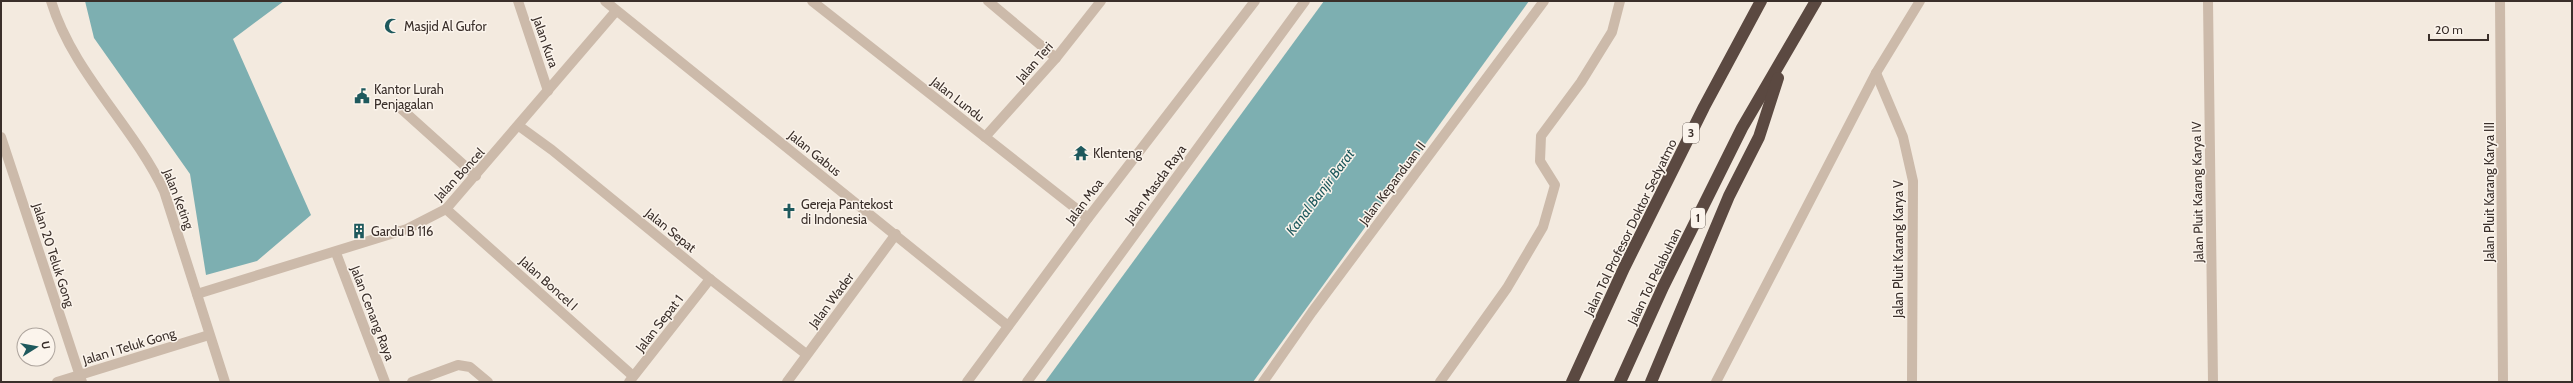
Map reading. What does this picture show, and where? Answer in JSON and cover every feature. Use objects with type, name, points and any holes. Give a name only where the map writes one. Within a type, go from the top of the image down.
[{"type":"highway","name":"Jalan Tol Profesor Doktor Sedyatmo","points":[[1572,382],[1624,268],[1704,108],[1761,1]]},
{"type":"highway","points":[[1651,382],[1729,196],[1759,136],[1784,58],[1816,1]]},
{"type":"highway","name":"Jalan Tol Pelabuhan","points":[[1620,382],[1663,287],[1742,128],[1784,58]]},
{"type":"street","name":"Jalan Keting","points":[[51,1],[57,21],[76,59],[152,165],[164,191],[198,294],[224,382]]},
{"type":"street","name":"Jalan Kura","points":[[518,1],[548,91]]},
{"type":"street","name":"Jalan Gabus","points":[[605,1],[896,234],[1008,326]]},
{"type":"street","name":"Jalan Lundu","points":[[812,1],[1088,218]]},
{"type":"street","points":[[988,1],[1056,58]]},
{"type":"street","name":"Jalan Teri","points":[[985,137],[1056,58],[1101,1]]},
{"type":"street","name":"Jalan Moa","points":[[967,382],[1088,218],[1255,1]]},
{"type":"street","name":"Jalan Masda Raya","points":[[1027,382],[1305,1]]},
{"type":"street","name":"Jalan Kepanduan II","points":[[1263,382],[1312,312],[1544,1]]},
{"type":"street","points":[[1440,382],[1507,288],[1542,227],[1555,185],[1540,161],[1541,136],[1582,82],[1612,32],[1620,1]]},
{"type":"street","points":[[1716,382],[1876,73],[1920,1]]},
{"type":"street","name":"Jalan Pluit Karang Karya IV","points":[[2208,1],[2213,382]]},
{"type":"street","name":"Jalan Pluit Karang Karya III","points":[[2500,1],[2503,382]]},
{"type":"street","name":"Jalan Boncel","points":[[198,294],[407,229],[446,209],[519,126],[616,11]]},
{"type":"street","name":"Jalan Pluit Karang Karya V","points":[[1876,73],[1903,137],[1913,181],[1912,382]]},
{"type":"street","points":[[397,105],[476,176]]},
{"type":"street","name":"Jalan Sepat","points":[[519,126],[552,150],[710,279],[806,354]]},
{"type":"street","name":"Jalan 20 Teluk Gong","points":[[1,137],[81,379]]},
{"type":"street","name":"Jalan Boncel I","points":[[446,209],[631,379]]},
{"type":"street","name":"Jalan Wader","points":[[787,382],[806,354],[896,234]]},
{"type":"street","name":"Jalan Cenang Raya","points":[[336,252],[385,382]]},
{"type":"street","name":"Jalan Sepat 1","points":[[631,379],[710,279]]},
{"type":"street","name":"Jalan I Teluk Gong","points":[[57,382],[81,379],[209,335]]},
{"type":"street","points":[[412,382],[458,365],[470,367],[488,382]]},
{"type":"water","points":[[85,1],[284,1],[233,39],[311,215],[257,261],[206,275],[190,174],[94,38]]},
{"type":"water","name":"Kanal Banjir Barat","points":[[1324,1],[1529,1],[1253,382],[1045,382]]},
{"type":"place","name":"Masjid Al Gufor","points":[[392,26]]},
{"type":"place","name":"Kantor Lurah Penjagalan","points":[[362,96]]},
{"type":"place","name":"Klenteng","points":[[1081,153]]},
{"type":"place","name":"Gereja Pantekost di Indonesia","points":[[789,211]]},
{"type":"place","name":"Gardu B 116","points":[[359,231]]}]
